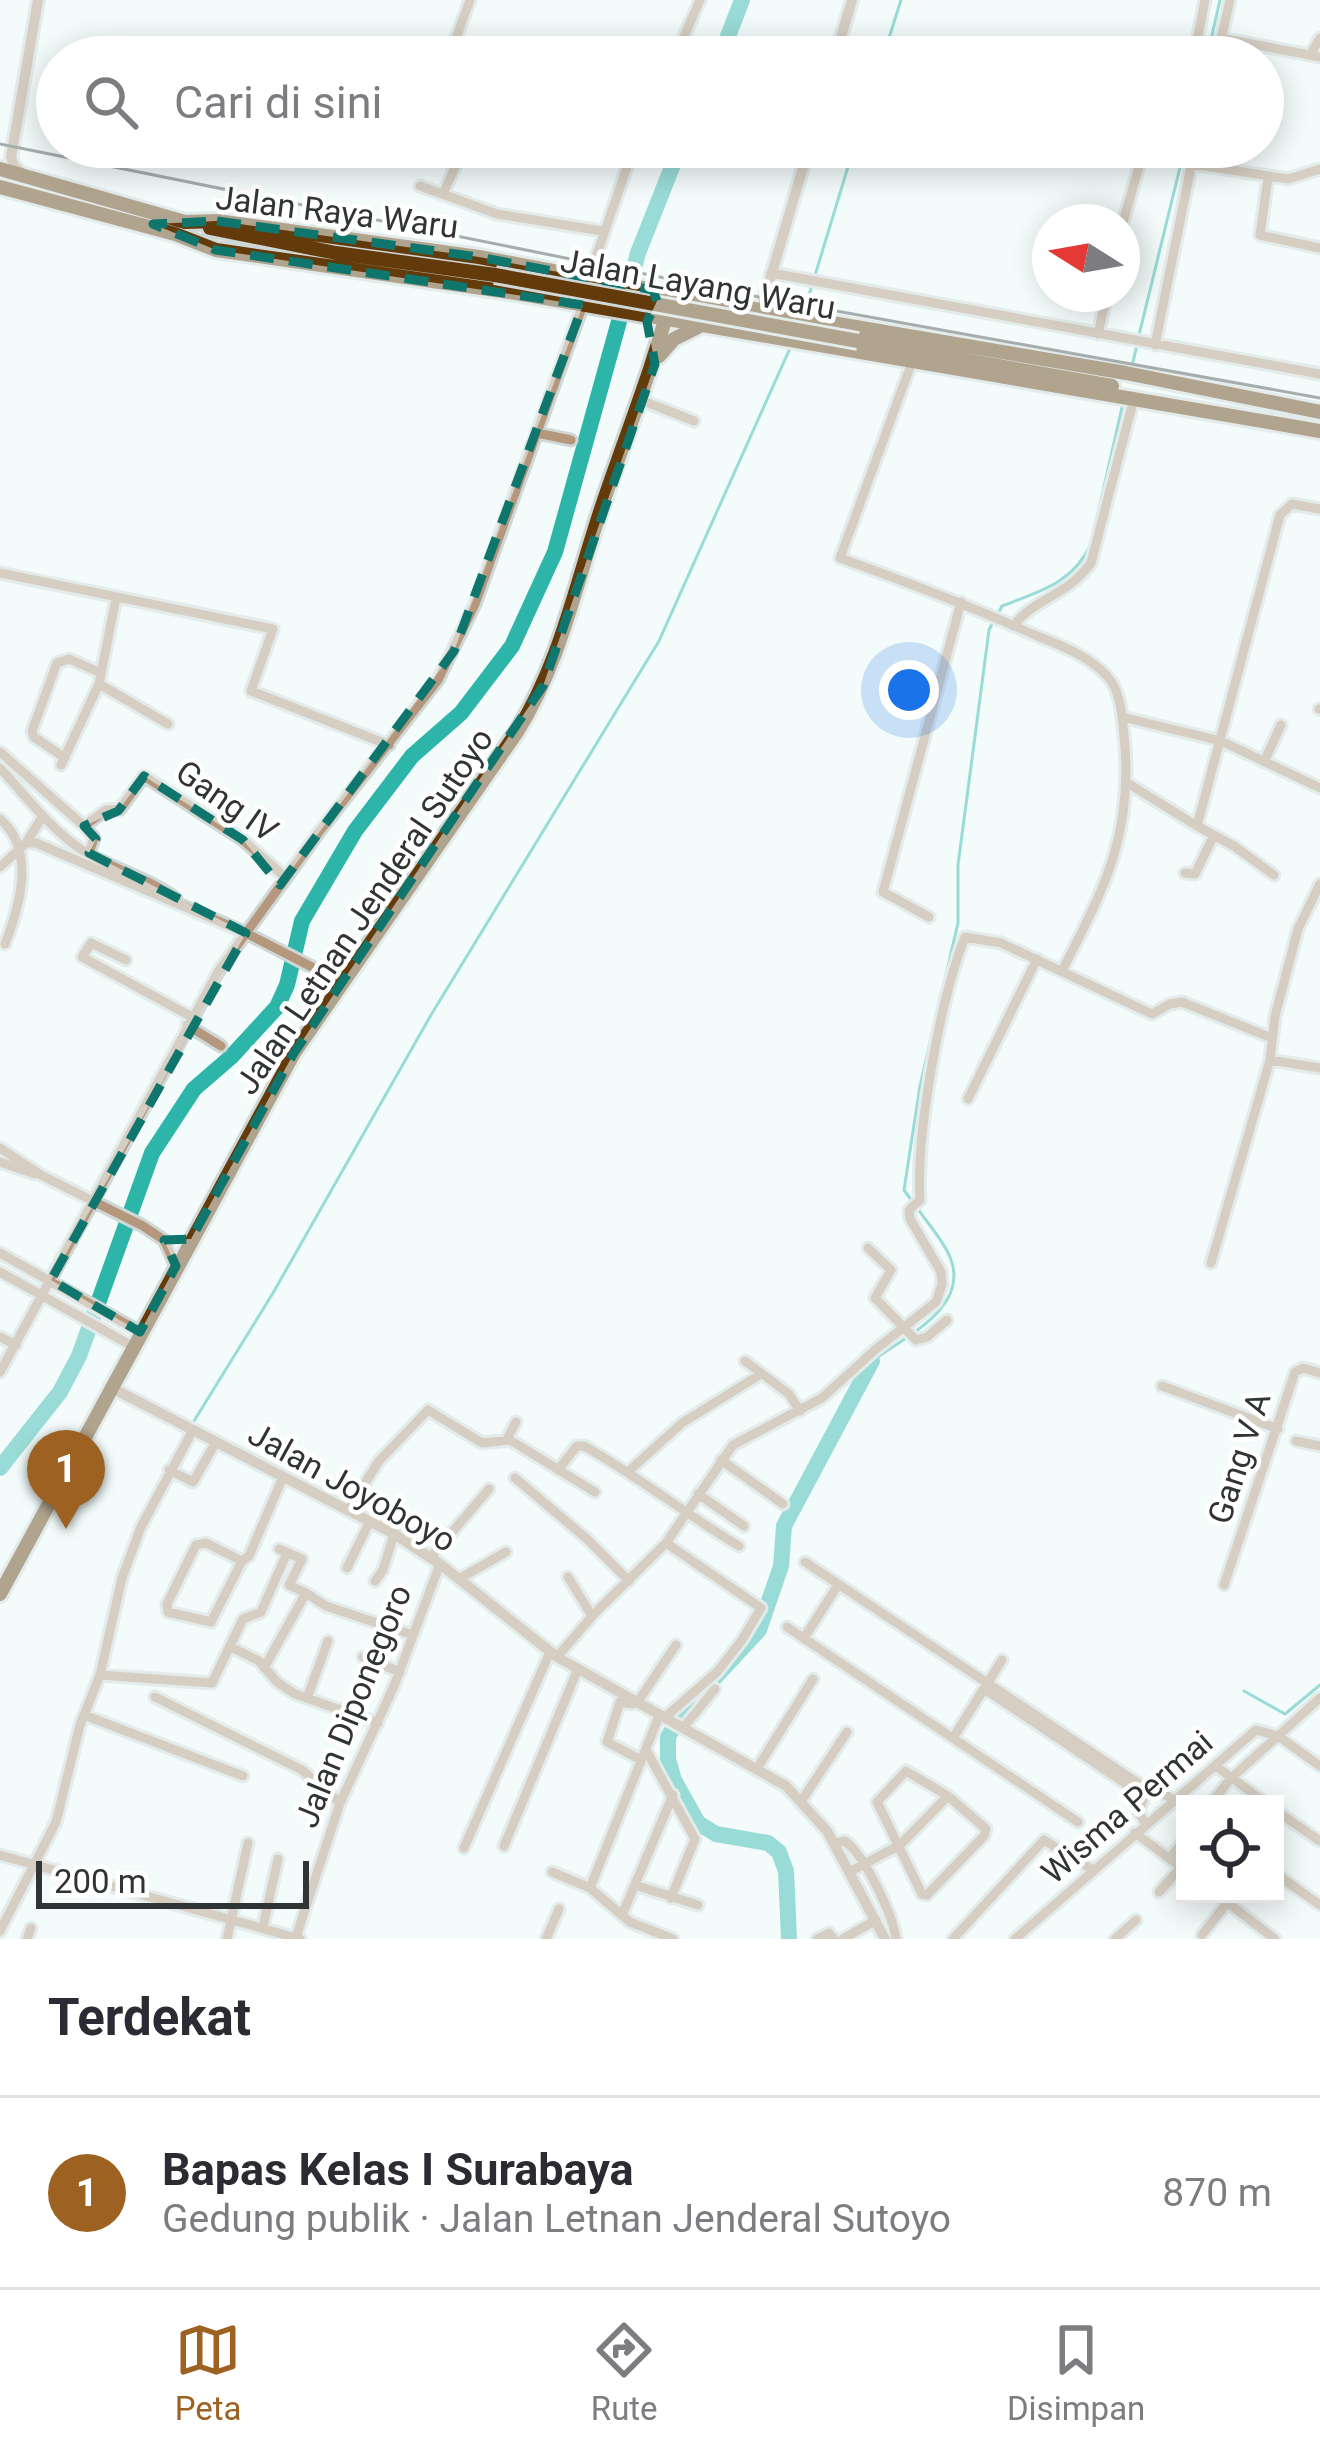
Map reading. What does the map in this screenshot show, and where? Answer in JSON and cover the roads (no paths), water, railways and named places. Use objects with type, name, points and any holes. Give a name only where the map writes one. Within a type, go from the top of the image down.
[{"type":"highway","name":"Jalan Raya Waru","points":[[4,163],[25,176],[180,228],[216,250],[583,305],[912,362],[1131,388]]},
{"type":"highway","name":"Jalan Raya Waru","points":[[0,187],[180,228],[217,221],[478,257],[791,316],[1131,388]]},
{"type":"highway","name":"Jalan Layang Waru","points":[[180,228],[495,274],[1131,388],[1179,404],[1320,430]]},
{"type":"highway","points":[[648,289],[656,307],[640,315],[651,332],[655,364]]},
{"type":"highway","name":"Jalan Letnan Jenderal Sutoyo","points":[[0,1594],[294,1053],[517,732],[543,686],[655,364],[672,293]]},
{"type":"highway","points":[[655,364],[674,339],[703,326]]},
{"type":"highway","points":[[1131,388],[1184,386],[1320,412]]},
{"type":"street","points":[[4,163],[17,121],[38,0]]},
{"type":"street","points":[[457,36],[470,0]]},
{"type":"street","points":[[684,36],[700,0]]},
{"type":"street","points":[[842,36],[852,0]]},
{"type":"street","points":[[1205,0],[1220,36]]},
{"type":"street","points":[[1202,36],[1230,0]]},
{"type":"street","points":[[1284,50],[1315,56],[1320,38]]},
{"type":"street","points":[[0,117],[17,121]]},
{"type":"street","points":[[442,194],[454,168]]},
{"type":"street","points":[[589,277],[626,168]]},
{"type":"street","points":[[760,310],[803,168]]},
{"type":"street","points":[[1128,204],[1139,168]]},
{"type":"street","points":[[1146,344],[1191,168]]},
{"type":"street","points":[[1215,168],[1288,179],[1320,169]]},
{"type":"street","points":[[1268,177],[1259,235],[1320,248]]},
{"type":"street","points":[[419,186],[497,214],[602,231]]},
{"type":"street","points":[[771,273],[1320,374]]},
{"type":"street","points":[[0,1372],[189,1022],[286,877],[438,680],[454,651],[583,305]]},
{"type":"street","points":[[1098,334],[1104,312]]},
{"type":"street","points":[[912,362],[840,558],[961,602],[1081,654],[1110,678],[1122,717],[1129,784],[1117,849],[1062,970]]},
{"type":"street","points":[[1009,623],[1076,584],[1091,563],[1131,388]]},
{"type":"street","points":[[641,400],[694,421]]},
{"type":"street","points":[[537,433],[571,440]]},
{"type":"street","points":[[1197,826],[1280,515],[1292,504],[1320,509]]},
{"type":"street","points":[[0,573],[273,629],[251,691],[389,745]]},
{"type":"street","points":[[116,598],[100,678],[63,762],[34,737],[32,731],[57,663],[65,658],[100,678],[168,724]]},
{"type":"street","points":[[929,917],[883,892],[961,602]]},
{"type":"street","points":[[1122,717],[1221,741],[1320,788]]},
{"type":"street","points":[[1264,761],[1281,725]]},
{"type":"street","points":[[0,752],[84,826],[94,838],[89,853]]},
{"type":"street","points":[[0,768],[43,816],[89,853],[156,884],[192,911]]},
{"type":"street","name":"Gang IV","points":[[84,826],[106,810],[120,808],[144,776],[243,840],[286,877]]},
{"type":"street","points":[[1129,784],[1274,875]]},
{"type":"street","points":[[0,867],[23,846],[43,816]]},
{"type":"street","points":[[0,819],[23,846],[20,904],[4,944]]},
{"type":"street","points":[[1185,872],[1195,874],[1214,836]]},
{"type":"street","points":[[23,846],[36,844],[246,933],[341,982]]},
{"type":"street","points":[[1211,1263],[1270,1060],[1298,929],[1320,884]]},
{"type":"street","points":[[464,1848],[554,1655],[666,1543],[721,1460],[745,1437],[802,1410],[908,1330],[936,1302],[942,1285],[938,1266],[910,1219],[920,1144],[964,939],[982,938],[1037,959],[1152,1014],[1182,1002],[1272,1038]]},
{"type":"street","points":[[126,960],[92,943],[82,956],[220,1046]]},
{"type":"street","points":[[968,1100],[1037,959]]},
{"type":"street","points":[[1270,1060],[1320,1067]]},
{"type":"street","points":[[0,1148],[40,1175]]},
{"type":"street","points":[[0,1162],[40,1175],[143,1226],[164,1240],[176,1265]]},
{"type":"street","points":[[164,1240],[190,1239]]},
{"type":"street","points":[[868,1248],[891,1270],[875,1298],[916,1340],[927,1337],[946,1320]]},
{"type":"street","points":[[3,1254],[108,1316],[136,1339],[101,1328],[0,1270],[3,1254]]},
{"type":"street","points":[[81,1317],[87,1305]]},
{"type":"street","points":[[0,1337],[16,1346]]},
{"type":"street","points":[[746,1361],[802,1410]]},
{"type":"street","name":"Gang V A","points":[[1224,1585],[1296,1370],[1320,1373]]},
{"type":"street","points":[[629,1471],[682,1423],[760,1374]]},
{"type":"street","points":[[1162,1386],[1278,1429]]},
{"type":"street","name":"Jalan Joyoboyo","points":[[110,1388],[394,1534],[554,1655],[668,1722],[758,1767],[802,1800],[835,1843],[885,1939]]},
{"type":"street","points":[[348,1510],[379,1461],[425,1410],[482,1443],[507,1439],[595,1492]]},
{"type":"street","points":[[507,1439],[516,1421]]},
{"type":"street","points":[[0,1931],[56,1822],[84,1715],[100,1675],[122,1578],[187,1427]]},
{"type":"street","points":[[1296,1441],[1320,1446]]},
{"type":"street","points":[[170,1470],[193,1481],[216,1442]]},
{"type":"street","points":[[558,1470],[579,1445],[629,1471],[739,1546]]},
{"type":"street","points":[[721,1460],[783,1504]]},
{"type":"street","points":[[242,1561],[206,1543],[196,1545],[166,1604],[168,1612],[211,1622],[242,1561],[255,1549],[284,1477]]},
{"type":"street","points":[[515,1478],[629,1582]]},
{"type":"street","name":"Jalan Diponegoro","points":[[298,1938],[340,1804],[400,1672],[435,1561],[489,1489]]},
{"type":"street","points":[[698,1493],[744,1526]]},
{"type":"street","points":[[347,1568],[370,1521]]},
{"type":"street","points":[[375,1581],[394,1534]]},
{"type":"street","points":[[590,1888],[643,1755],[742,1640],[760,1605],[666,1543]]},
{"type":"street","points":[[100,1675],[168,1677],[207,1685],[215,1680],[243,1619],[261,1612],[283,1551],[302,1559],[289,1585],[326,1606],[413,1636]]},
{"type":"street","points":[[459,1579],[506,1552]]},
{"type":"street","points":[[805,1562],[1147,1794],[1164,1791],[1174,1800]]},
{"type":"street","points":[[568,1577],[592,1616]]},
{"type":"street","points":[[804,1638],[838,1586]]},
{"type":"street","points":[[264,1668],[306,1593]]},
{"type":"street","points":[[787,1627],[1078,1822]]},
{"type":"street","points":[[307,1698],[328,1641]]},
{"type":"street","points":[[638,1703],[676,1645]]},
{"type":"street","points":[[231,1647],[307,1698],[378,1723]]},
{"type":"street","points":[[363,1657],[400,1672]]},
{"type":"street","points":[[953,1738],[1002,1660]]},
{"type":"street","points":[[504,1846],[578,1670]]},
{"type":"street","points":[[758,1767],[813,1679]]},
{"type":"street","points":[[668,1722],[715,1689]]},
{"type":"street","points":[[155,1697],[302,1770],[340,1804]]},
{"type":"street","name":"Wisma Permai","points":[[1217,1795],[1229,1779],[1320,1698]]},
{"type":"street","points":[[668,1722],[628,1701],[620,1702],[607,1742],[643,1755],[673,1796],[695,1844],[671,1898]]},
{"type":"street","points":[[84,1715],[243,1776]]},
{"type":"street","name":"Wisma Permai","points":[[1016,1939],[1256,1730],[1278,1736]]},
{"type":"street","points":[[802,1800],[847,1732]]},
{"type":"street","points":[[1278,1736],[1320,1766]]},
{"type":"street","points":[[1216,1766],[1253,1795]]},
{"type":"street","points":[[906,1771],[948,1796],[985,1826],[986,1833],[927,1895],[922,1894],[878,1806],[881,1793],[906,1771]]},
{"type":"street","points":[[1146,1824],[1139,1807],[1147,1794]]},
{"type":"street","points":[[622,1915],[673,1796]]},
{"type":"street","points":[[851,1871],[900,1845],[948,1796]]},
{"type":"street","points":[[1284,1816],[1320,1840]]},
{"type":"street","points":[[1136,1833],[1176,1863]]},
{"type":"street","points":[[953,1939],[1043,1840],[1093,1870]]},
{"type":"street","points":[[835,1843],[849,1842],[864,1864],[896,1939]]},
{"type":"street","points":[[227,1939],[248,1843]]},
{"type":"street","name":"Wisma Permai","points":[[1170,1858],[1176,1850]]},
{"type":"street","points":[[0,1855],[298,1938]]},
{"type":"street","points":[[263,1927],[278,1859]]},
{"type":"street","points":[[552,1872],[590,1888],[636,1925],[673,1939]]},
{"type":"street","points":[[1159,1892],[1176,1875]]},
{"type":"street","points":[[1284,1879],[1320,1904]]},
{"type":"street","points":[[635,1885],[698,1905]]},
{"type":"street","points":[[1202,1936],[1227,1903],[1276,1939]]},
{"type":"street","points":[[546,1939],[559,1909]]},
{"type":"street","points":[[817,1939],[829,1933],[839,1939],[876,1920]]},
{"type":"street","points":[[1115,1939],[1136,1920]]},
{"type":"waterway","points":[[728,36],[742,0]]},
{"type":"waterway","points":[[890,36],[901,0]]},
{"type":"waterway","points":[[1212,36],[1220,0]]},
{"type":"waterway","points":[[0,1468],[60,1392],[79,1356],[152,1153],[194,1089],[277,1007],[302,921],[355,831],[412,756],[461,713],[512,646],[555,552],[638,253],[672,168]]},
{"type":"waterway","points":[[803,315],[848,168]]},
{"type":"waterway","points":[[1139,335],[1180,168]]},
{"type":"waterway","points":[[1131,370],[1137,345]]},
{"type":"waterway","points":[[181,1442],[273,1293],[431,1015],[659,641],[791,346]]},
{"type":"waterway","points":[[998,614],[1002,606],[1065,577],[1084,557],[1123,403]]},
{"type":"waterway","points":[[912,1201],[904,1190],[920,1086],[958,923],[958,865],[993,622]]},
{"type":"waterway","points":[[872,1361],[931,1319],[951,1291],[950,1257],[918,1209]]},
{"type":"waterway","points":[[789,1939],[786,1871],[779,1852],[768,1843],[716,1834],[698,1823],[674,1780],[668,1737],[682,1713],[759,1630],[781,1566],[784,1526],[872,1361]]},
{"type":"waterway","points":[[1244,1691],[1285,1714],[1320,1685]]},
{"type":"railway","points":[[0,144],[36,151]]},
{"type":"railway","points":[[119,168],[764,298],[1320,398]]},
{"type":"place","name":"Bapas Kelas I Surabaya","points":[[66,1529]]}]
